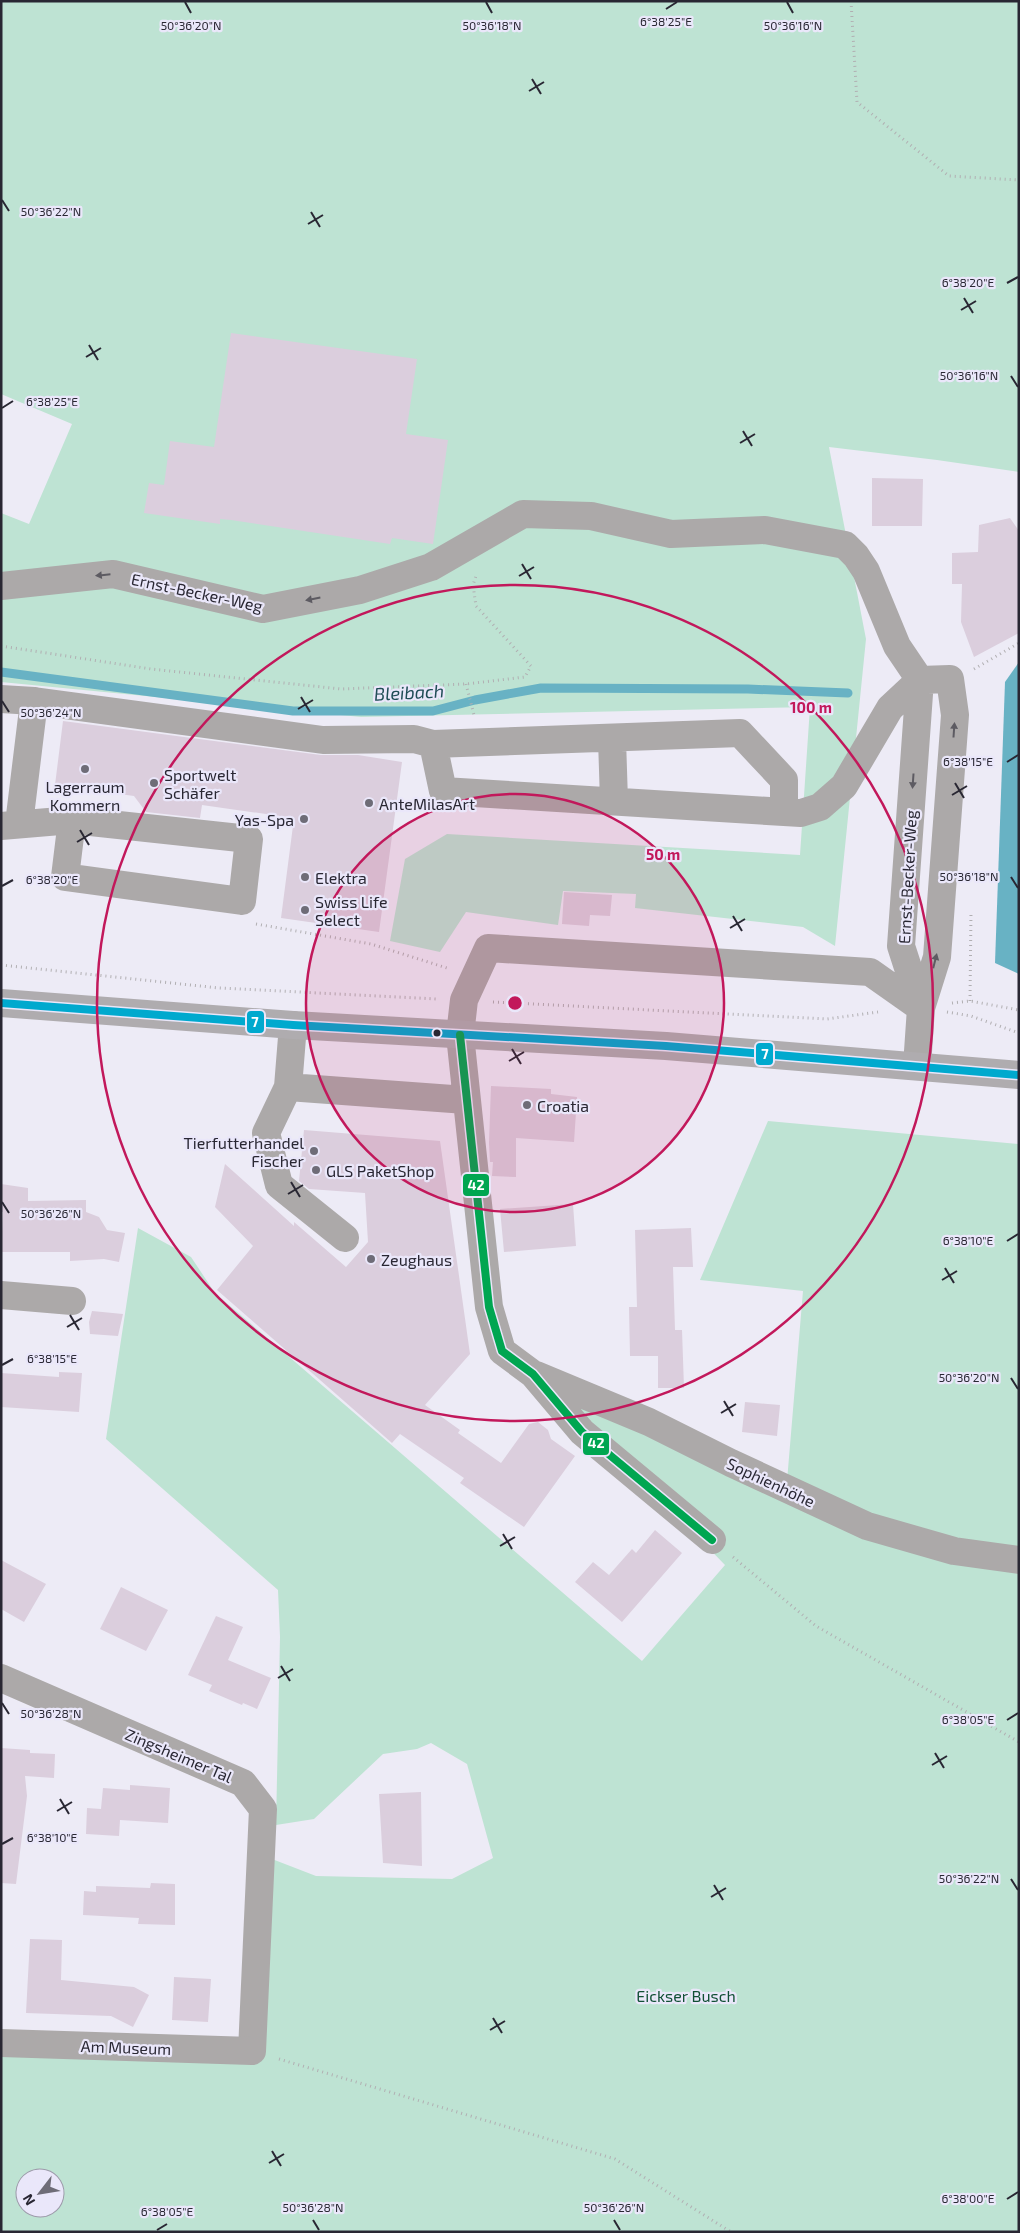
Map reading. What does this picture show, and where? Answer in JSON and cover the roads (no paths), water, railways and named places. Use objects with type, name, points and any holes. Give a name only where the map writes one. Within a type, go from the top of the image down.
[{"type":"main road","points":[[1,1003],[292,1025],[666,1046],[1019,1075]]},
{"type":"street","name":"Ernst-Becker-Weg","points":[[1,586],[113,574],[263,609],[360,590],[431,567],[524,514],[592,516],[671,534],[764,530],[845,545],[856,556],[866,571],[897,646],[920,680],[901,946],[921,1008]]},
{"type":"street","points":[[433,744],[443,790],[801,813],[820,808],[844,786],[890,708],[920,680],[950,679],[955,715],[937,957],[921,1008],[917,1066]]},
{"type":"street","points":[[1,699],[313,738],[414,739],[433,744],[740,733],[784,780],[784,812]]},
{"type":"street","points":[[34,702],[10,825],[72,820],[249,839],[242,901],[64,877],[72,820]]},
{"type":"street","points":[[612,739],[614,801]]},
{"type":"street","points":[[712,1540],[582,1432],[532,1374],[502,1351],[489,1307],[466,1100],[460,1035],[464,1000],[488,948],[870,972],[921,1008]]},
{"type":"street","points":[[292,1025],[288,1087],[266,1133],[279,1185],[345,1238]]},
{"type":"street","points":[[288,1087],[466,1100]]},
{"type":"street","points":[[1,1295],[72,1301]]},
{"type":"street","name":"Sophienhöhe","points":[[532,1374],[648,1422],[867,1526],[954,1551],[1019,1560]]},
{"type":"street","name":"Zingsheimer Tal","points":[[1,1678],[243,1783],[263,1809],[252,2051]]},
{"type":"street","name":"Am Museum","points":[[1,2043],[252,2051]]},
{"type":"water","points":[[1019,662],[1019,974],[995,963],[1005,682]]},
{"type":"waterway","name":"Bleibach","points":[[1,672],[293,711],[433,711],[475,700],[541,688],[748,689],[848,693]]},
{"type":"place","name":"Lagerraum Kommern","points":[[85,769]]},
{"type":"place","name":"Sportwelt Schäfer","points":[[154,783]]},
{"type":"place","name":"AnteMilasArt","points":[[369,803]]},
{"type":"place","name":"Yas-Spa","points":[[304,819]]},
{"type":"place","name":"Elektra","points":[[305,877]]},
{"type":"place","name":"Swiss Life Select","points":[[305,910]]},
{"type":"place","name":"Croatia","points":[[527,1105]]},
{"type":"place","name":"Tierfutterhandel Fischer","points":[[314,1151]]},
{"type":"place","name":"GLS PaketShop","points":[[316,1170]]},
{"type":"place","name":"Zeughaus","points":[[371,1259]]},
{"type":"park label","name":"Eickser Busch","points":[[686,1995]]}]
